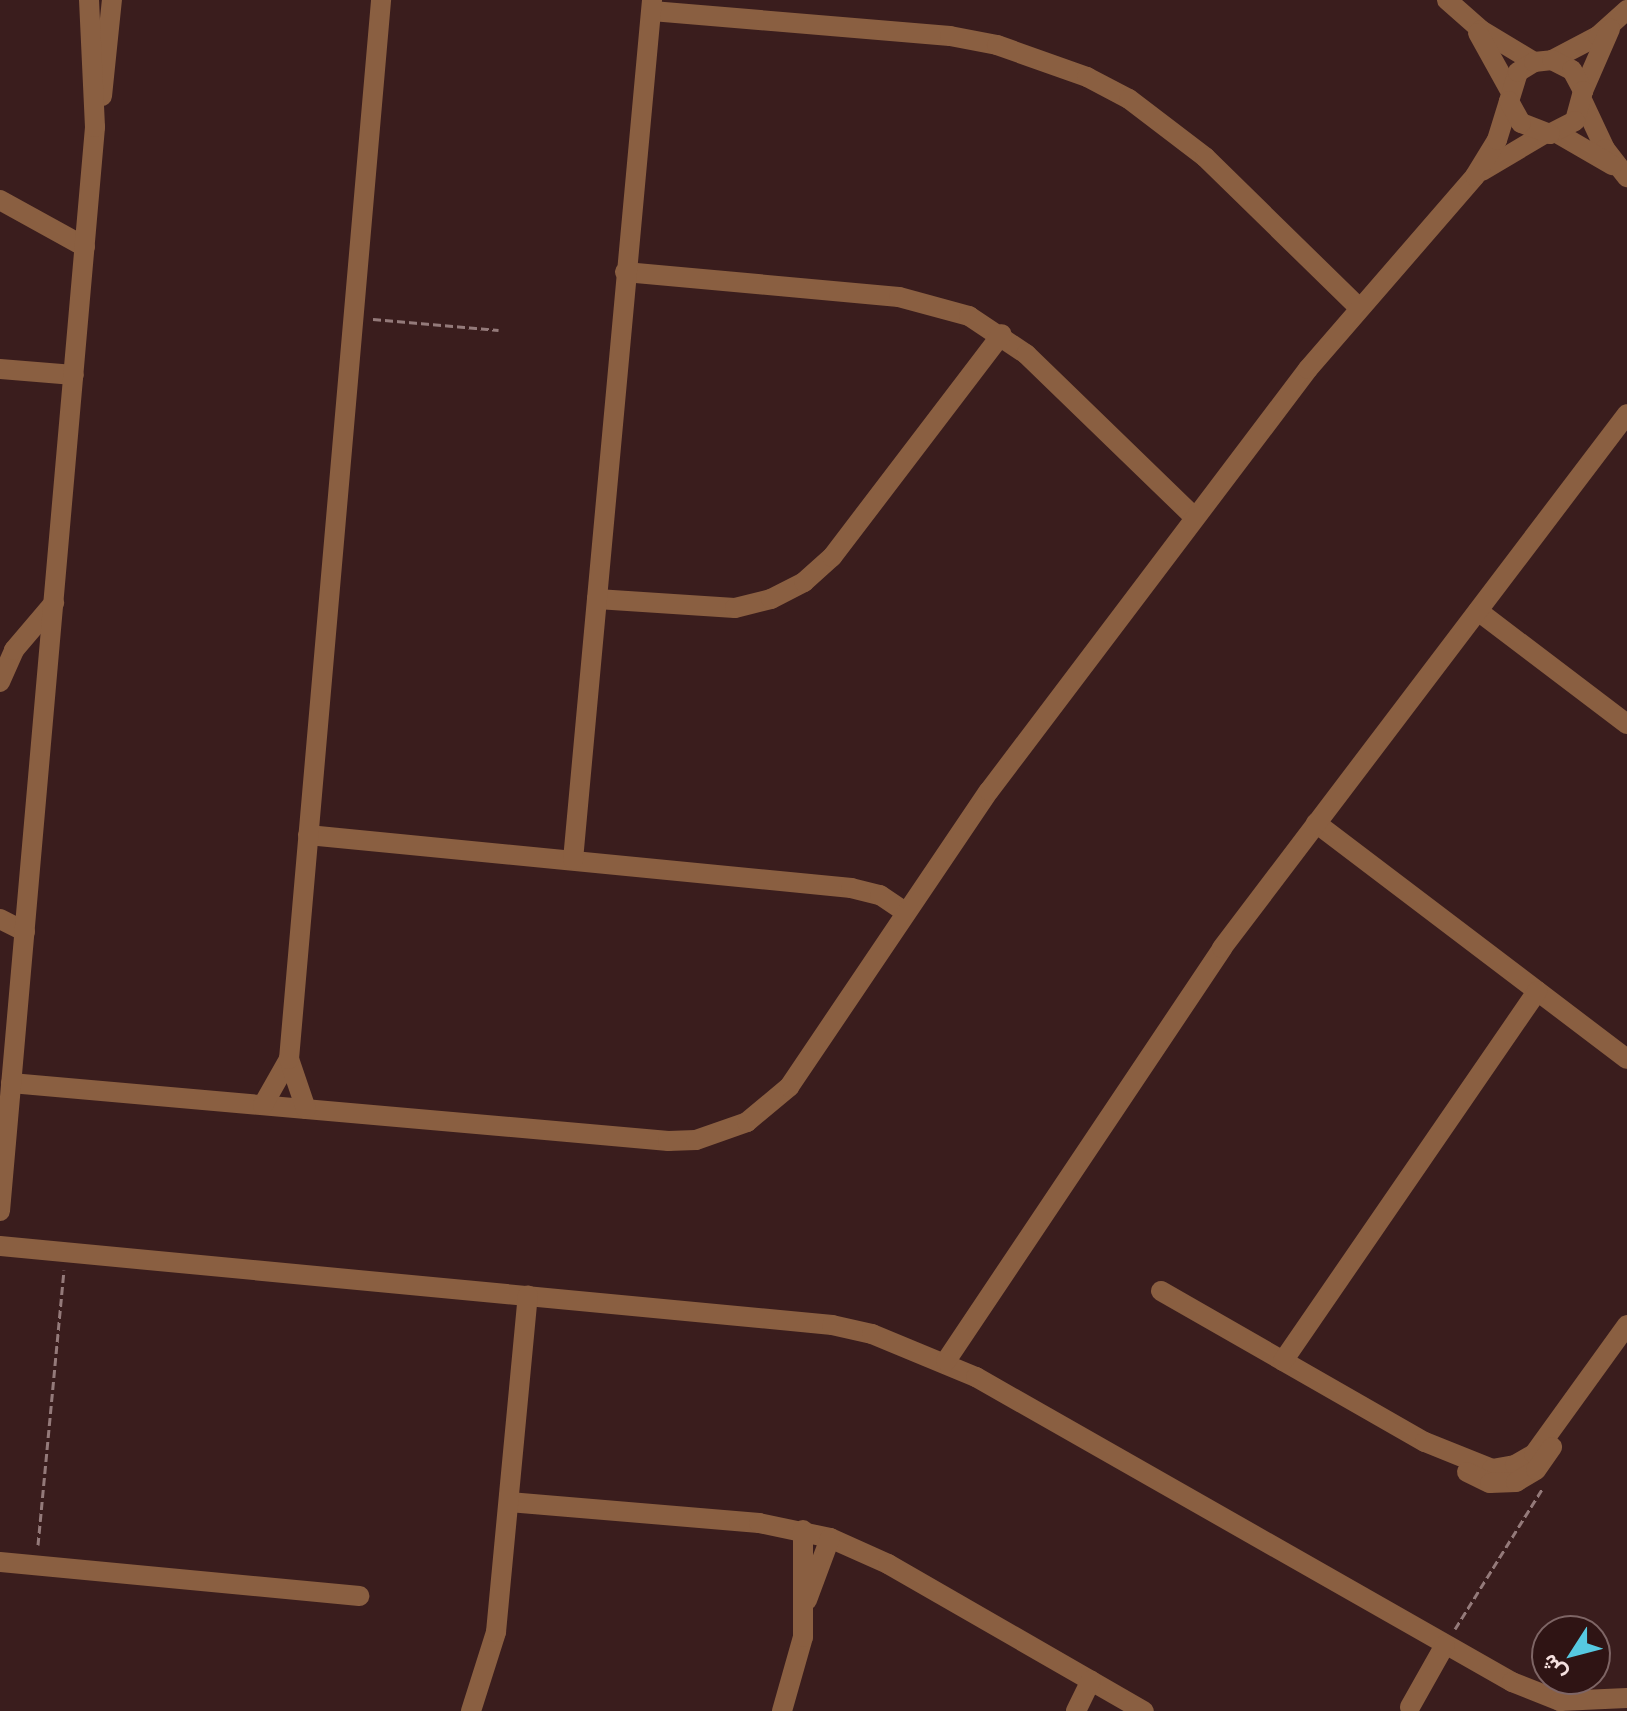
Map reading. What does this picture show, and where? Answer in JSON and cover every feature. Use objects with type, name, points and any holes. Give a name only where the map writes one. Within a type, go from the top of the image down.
[{"type":"street","points":[[89,0],[95,127]]},
{"type":"street","points":[[0,1211],[11,1083],[9,1006],[25,932],[95,127],[112,0]]},
{"type":"street","points":[[306,1109],[289,1059],[381,0]]},
{"type":"street","points":[[1447,0],[1465,17],[1543,61],[1572,70],[1600,141],[1626,176]]},
{"type":"street","points":[[573,860],[652,6],[950,36],[997,45],[1087,77],[1129,99],[1205,157],[1358,307]]},
{"type":"street","points":[[11,1083],[668,1141],[722,1133],[747,1122],[789,1087],[905,912],[1195,518],[1358,307],[1475,176],[1497,140],[1518,72],[1612,25],[1627,10]]},
{"type":"street","points":[[1465,17],[1509,95],[1521,123],[1550,133],[1626,176]]},
{"type":"street","points":[[1475,176],[1575,121],[1612,25]]},
{"type":"street","points":[[0,200],[85,247]]},
{"type":"street","points":[[625,272],[899,297],[935,304],[1002,334],[1195,518]]},
{"type":"street","points":[[597,599],[735,608],[771,599],[804,582],[832,557],[1002,334]]},
{"type":"street","points":[[0,369],[74,375]]},
{"type":"street","points":[[946,1361],[1177,1012],[1316,823],[1627,414]]},
{"type":"street","points":[[0,682],[14,650],[54,603]]},
{"type":"street","points":[[1478,611],[1627,724]]},
{"type":"street","points":[[1316,823],[1627,1059]]},
{"type":"street","points":[[308,835],[851,888],[880,895],[905,912]]},
{"type":"street","points":[[0,919],[25,932]]},
{"type":"street","points":[[1283,1361],[1537,991]]},
{"type":"street","points":[[263,1105],[289,1059]]},
{"type":"street","points":[[0,1246],[832,1325],[946,1361],[1512,1682],[1560,1701],[1627,1698]]},
{"type":"street","points":[[1161,1291],[1425,1442],[1481,1467],[1515,1465],[1534,1454],[1577,1400],[1627,1325]]},
{"type":"street","points":[[471,1711],[496,1632],[528,1296]]},
{"type":"street","points":[[1425,1442],[1434,1453],[1490,1483],[1516,1482],[1536,1470],[1574,1412],[1577,1400]]},
{"type":"street","points":[[509,1502],[803,1530],[830,1538],[888,1564],[1144,1711]]},
{"type":"street","points":[[782,1711],[798,1663],[804,1611],[803,1530]]},
{"type":"street","points":[[804,1611],[830,1538]]},
{"type":"street","points":[[0,1562],[359,1596]]},
{"type":"street","points":[[1410,1707],[1445,1645]]},
{"type":"street","points":[[1076,1711],[1091,1680]]},
{"type":"street","points":[[1512,1682],[1545,1711]]},
{"type":"path","points":[[353,318],[499,330]]},
{"type":"path","points":[[36,1566],[66,1254]]},
{"type":"path","points":[[1445,1645],[1549,1480],[1536,1470]]}]
